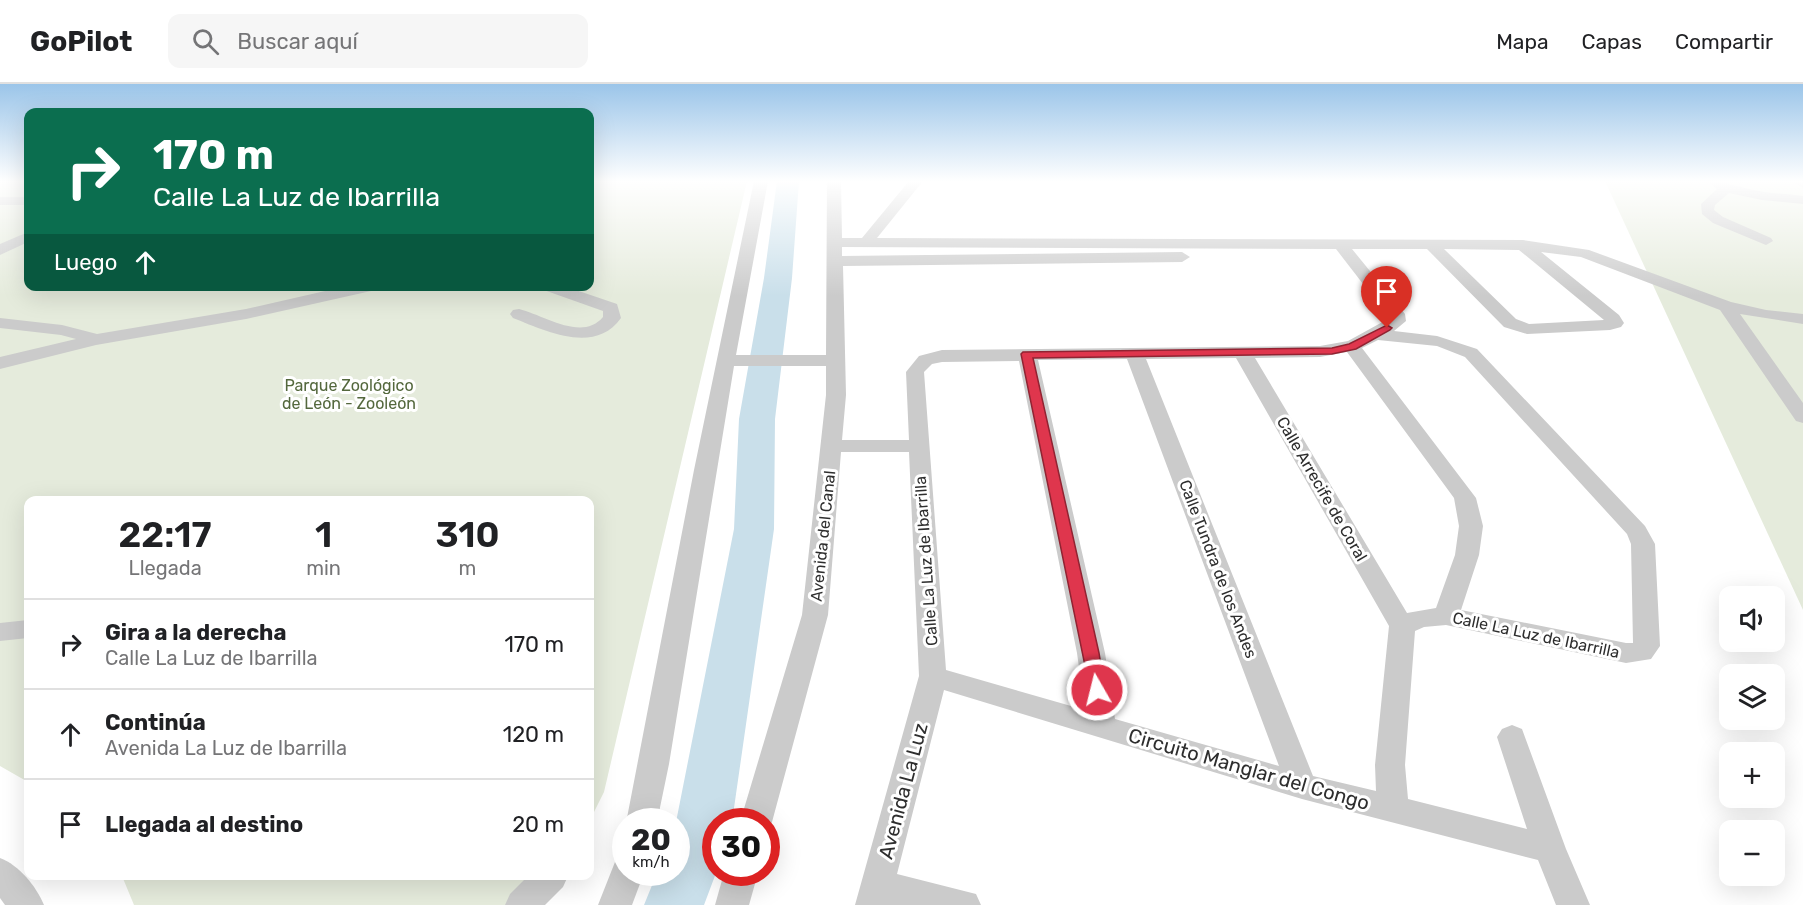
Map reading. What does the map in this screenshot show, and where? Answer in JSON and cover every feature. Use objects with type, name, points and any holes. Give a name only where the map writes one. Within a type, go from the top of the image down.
[{"type":"street","points":[[644,808],[654,764],[705,470],[734,361],[755,219]]},
{"type":"street","name":"Avenida del Canal","points":[[760,808],[815,615],[833,446],[837,360],[835,219]]},
{"type":"street","points":[[866,242],[885,219]]},
{"type":"street","points":[[1717,219],[1766,241]]},
{"type":"street","points":[[0,250],[24,238]]},
{"type":"street","points":[[835,251],[866,242],[1523,245],[1584,253],[1726,306],[1766,315],[1803,319]]},
{"type":"street","points":[[835,251],[1231,257],[1265,243]]},
{"type":"street","name":"Calle La Luz de Ibarrilla","points":[[933,676],[918,447],[915,372],[920,364],[929,358],[942,356],[1332,351],[1352,347],[1397,321],[1396,314],[1340,244]]},
{"type":"street","points":[[1430,244],[1510,323],[1519,327],[1527,329],[1615,323],[1523,245]]},
{"type":"street","points":[[0,363],[96,340],[246,314],[349,291]]},
{"type":"street","points":[[519,314],[566,331],[602,328],[612,318],[611,308],[562,291]]},
{"type":"street","points":[[1726,306],[1803,417]]},
{"type":"street","points":[[0,323],[62,330],[96,340]]},
{"type":"street","name":"Calle La Luz de Ibarrilla","points":[[1376,335],[1442,342],[1460,346],[1471,353],[1637,531],[1643,544],[1647,646],[1641,652],[1626,653],[1446,616],[1420,618],[1402,626]]},
{"type":"street","points":[[1352,347],[1465,498],[1471,526],[1467,555],[1446,616]]},
{"type":"street","name":"Calle Arrecife de Coral","points":[[1242,352],[1402,626]]},
{"type":"street","name":"Calle Tundra de los Andes","points":[[1134,353],[1302,786]]},
{"type":"street","points":[[1027,354],[1091,653],[1102,728]]},
{"type":"street","points":[[734,361],[837,360]]},
{"type":"street","points":[[833,446],[918,447]]},
{"type":"street","points":[[1393,809],[1390,765],[1402,626]]},
{"type":"street","points":[[0,632],[24,629]]},
{"type":"street","name":"Circuito Manglar del Congo","points":[[933,676],[1302,786],[1550,849]]},
{"type":"street","name":"Avenida La Luz","points":[[875,895],[933,676]]},
{"type":"street","points":[[1512,737],[1550,849],[1573,905]]},
{"type":"street","points":[[0,873],[27,905]]},
{"type":"street","points":[[522,905],[547,880]]},
{"type":"street","points":[[615,905],[622,886]]},
{"type":"street","points":[[732,905],[737,886]]},
{"type":"street","points":[[875,895],[964,905]]},
{"type":"green space","name":"Parque Zoológico de León - Zooleón","points":[[0,219],[24,219],[24,291],[594,291],[594,219],[738,219],[604,792],[594,812],[594,496],[24,496],[24,780],[0,766]]},
{"type":"green space","points":[[1623,219],[1803,219],[1803,610]]},
{"type":"green space","points":[[124,880],[557,880],[544,905],[134,905]]},
{"type":"waterway","points":[[674,905],[703,829],[754,529],[757,419],[778,278],[784,219]]},
{"type":"route","points":[[1097,690],[1027,354],[1332,351],[1352,347],[1387,328]]}]
